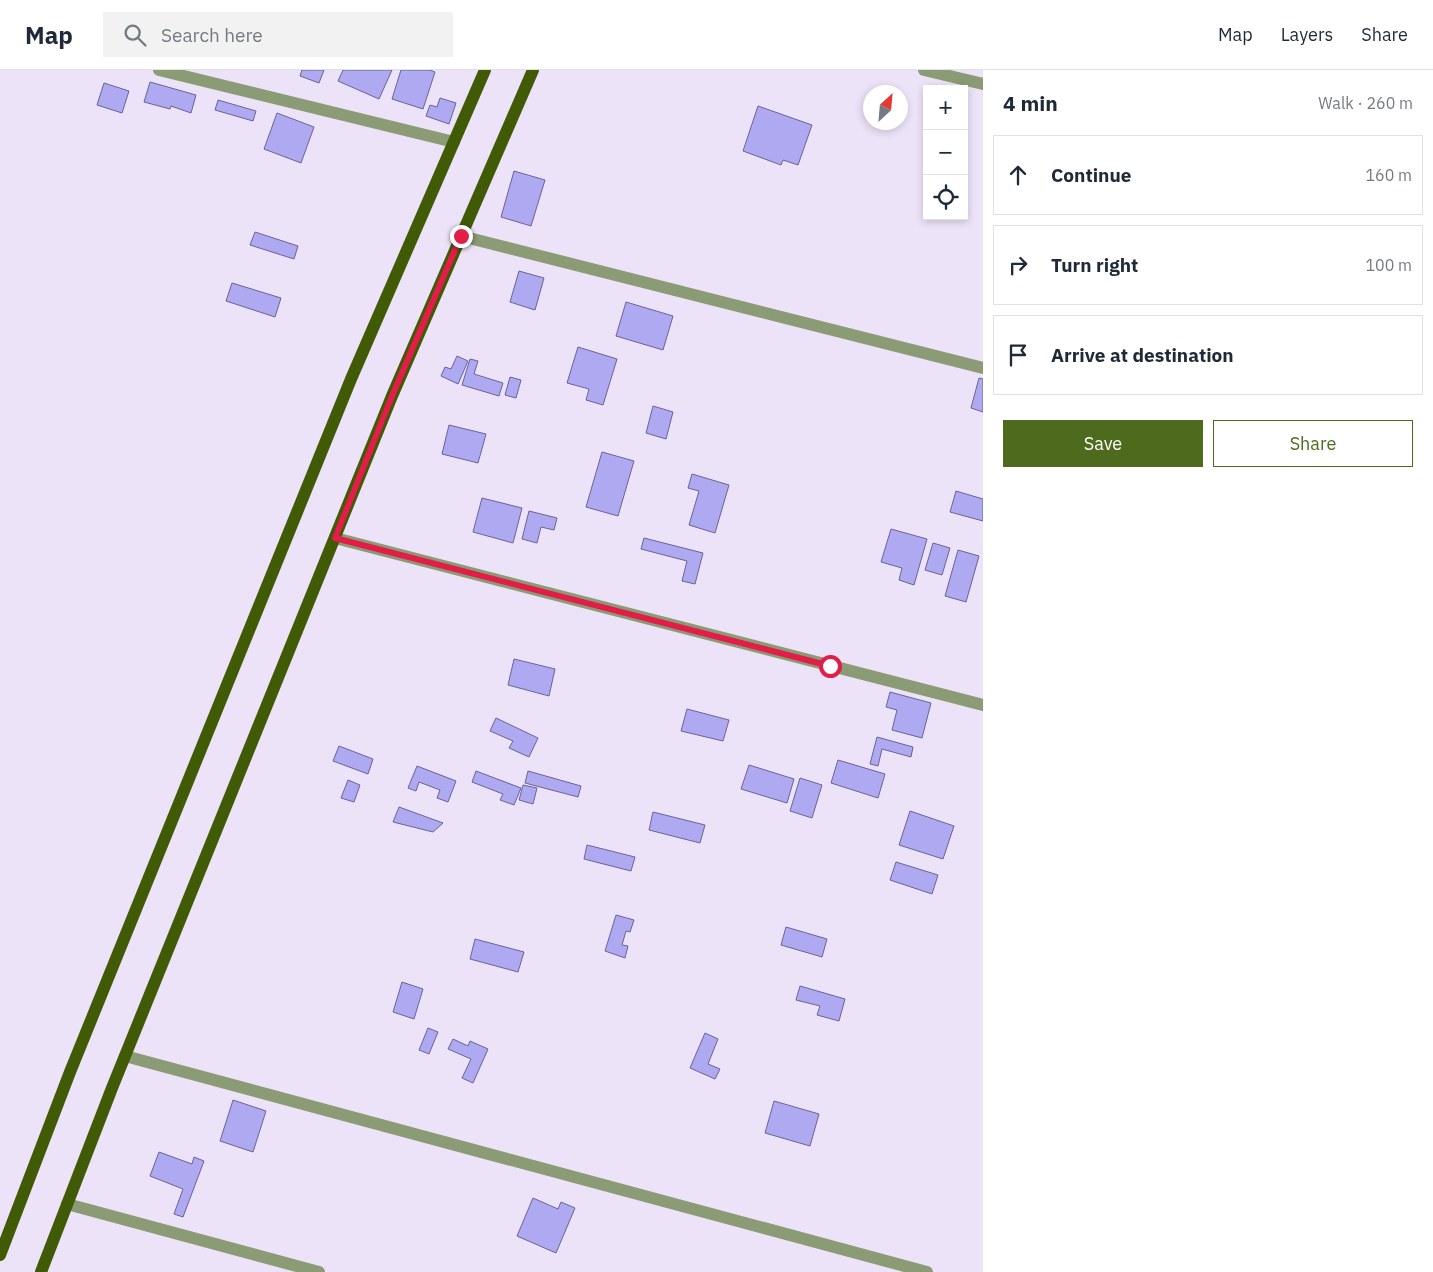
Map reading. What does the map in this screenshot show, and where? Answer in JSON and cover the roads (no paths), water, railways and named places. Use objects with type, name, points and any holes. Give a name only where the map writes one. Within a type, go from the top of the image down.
[{"type":"main road","points":[[0,1255],[70,1072],[351,379],[485,70]]},
{"type":"main road","points":[[41,1272],[124,1056],[392,396],[533,70]]},
{"type":"street","points":[[160,70],[454,142]]},
{"type":"street","points":[[924,70],[983,84]]},
{"type":"street","points":[[461,236],[983,368]]},
{"type":"street","points":[[335,538],[983,705]]},
{"type":"street","points":[[124,1056],[927,1272]]},
{"type":"street","points":[[67,1204],[319,1272]]}]
